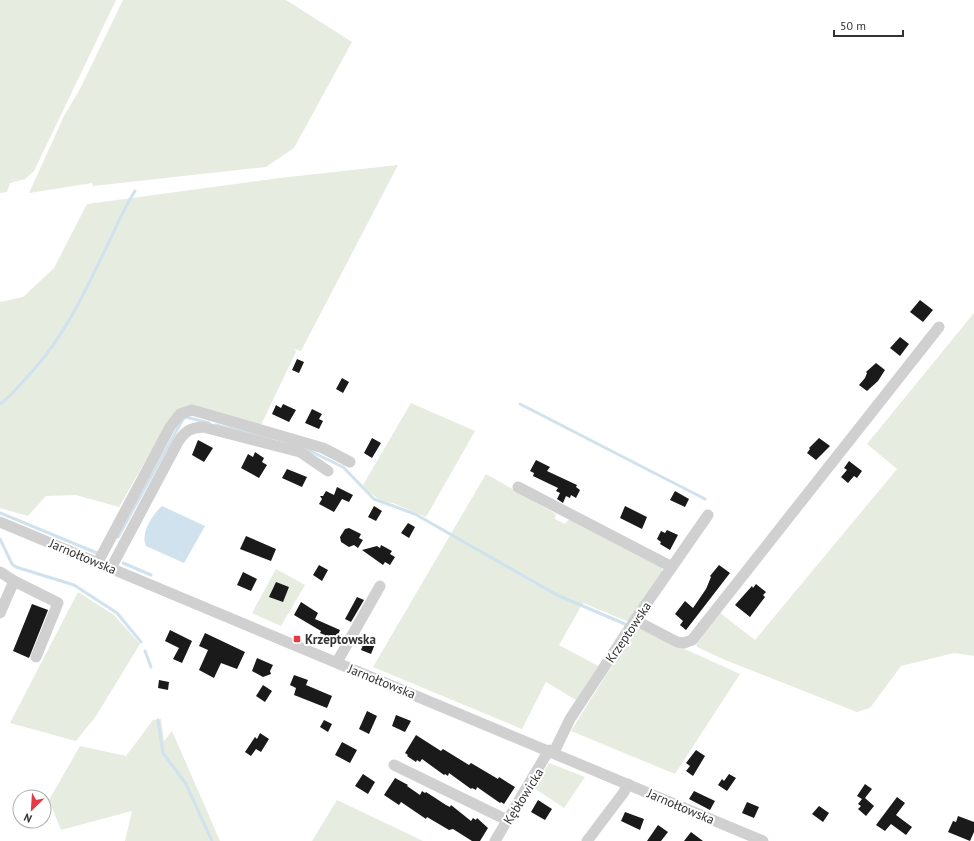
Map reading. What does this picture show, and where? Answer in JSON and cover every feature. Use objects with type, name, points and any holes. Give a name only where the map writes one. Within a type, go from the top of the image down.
[{"type":"street","points":[[635,620],[677,642],[684,643],[692,640],[939,327]]},
{"type":"street","points":[[98,562],[170,427],[180,414],[192,410],[302,447],[328,471]]},
{"type":"street","points":[[111,568],[178,442],[189,428],[203,427],[302,447],[323,448],[350,462]]},
{"type":"street","points":[[518,487],[672,567]]},
{"type":"street","name":"Krzeptowska","points":[[552,752],[570,719],[635,620],[708,515]]},
{"type":"street","name":"Jarnołtowska","points":[[0,522],[764,841]]},
{"type":"street","points":[[0,572],[14,581],[58,603],[36,657]]},
{"type":"street","points":[[0,613],[14,581]]},
{"type":"street","points":[[338,662],[380,586]]},
{"type":"street","name":"Kębłowicka","points":[[495,841],[507,820],[552,752]]},
{"type":"street","points":[[394,765],[507,820]]},
{"type":"street","points":[[587,841],[624,792],[628,784]]},
{"type":"shaded area","points":[[0,0],[116,0],[34,171],[25,179],[10,183],[7,192],[0,193]]},
{"type":"shaded area","points":[[123,0],[286,0],[352,42],[294,148],[266,167],[93,186],[92,183],[29,193],[64,116],[81,87]]},
{"type":"shaded area","points":[[398,165],[301,351],[295,349],[296,352],[260,427],[188,406],[169,420],[119,507],[76,495],[46,496],[28,516],[0,508],[0,302],[23,297],[54,268],[87,204],[280,178]]},
{"type":"shaded area","points":[[974,313],[974,656],[954,653],[901,666],[870,708],[857,712],[725,660],[697,647],[696,642],[720,613],[755,640],[897,469],[867,444]]},
{"type":"shaded area","points":[[411,403],[475,431],[426,517],[393,503],[381,500],[369,492],[363,485]]},
{"type":"shaded area","points":[[486,474],[556,514],[555,519],[565,524],[570,518],[661,566],[663,571],[629,622],[583,603],[559,645],[598,666],[576,700],[546,682],[522,729],[373,667]]},
{"type":"shaded area","points":[[276,569],[305,585],[281,626],[252,613]]},
{"type":"shaded area","points":[[78,592],[114,615],[140,644],[96,716],[76,741],[10,723]]},
{"type":"shaded area","points":[[636,627],[740,674],[675,774],[571,731]]},
{"type":"shaded area","points":[[161,719],[164,741],[172,731],[220,841],[125,841],[132,811],[61,830],[52,808],[52,795],[80,746],[126,756],[153,720]]},
{"type":"shaded area","points":[[549,763],[585,777],[564,808],[534,788]]},
{"type":"shaded area","points":[[337,800],[423,841],[312,841]]},
{"type":"water","points":[[162,506],[205,526],[184,563],[146,546],[145,536],[148,525],[154,514]]},
{"type":"building","points":[[920,300],[933,310],[923,322],[910,312]]},
{"type":"building","points":[[900,337],[909,344],[900,356],[890,348]]},
{"type":"building","points":[[297,359],[304,362],[299,373],[292,370]]},
{"type":"building","points":[[876,363],[885,370],[878,381],[867,391],[859,385],[865,378],[866,372]]},
{"type":"building","points":[[342,378],[349,382],[343,393],[336,389]]},
{"type":"building","points":[[283,404],[296,410],[289,422],[272,414],[276,405],[281,408]]},
{"type":"building","points":[[312,409],[322,414],[319,419],[323,421],[319,429],[305,423]]},
{"type":"building","points":[[372,438],[381,443],[372,458],[364,453]]},
{"type":"building","points":[[819,438],[830,446],[816,460],[807,453],[810,449],[809,448]]},
{"type":"building","points":[[198,440],[213,448],[204,462],[192,455]]},
{"type":"building","points":[[255,452],[264,458],[262,462],[267,465],[259,478],[241,468],[248,454],[253,457]]},
{"type":"building","points":[[536,460],[550,467],[547,471],[577,485],[576,487],[580,490],[576,498],[571,495],[570,498],[566,496],[563,503],[557,499],[560,493],[556,491],[558,488],[533,476],[534,473],[530,471]]},
{"type":"building","points":[[849,461],[862,471],[857,478],[854,476],[848,483],[841,477],[847,470],[844,468]]},
{"type":"building","points":[[287,469],[307,477],[302,487],[282,478]]},
{"type":"building","points":[[337,487],[353,495],[349,502],[342,499],[334,512],[319,504],[322,499],[320,496],[323,496],[326,491],[334,495]]},
{"type":"building","points":[[675,491],[689,499],[685,507],[670,500]]},
{"type":"building","points":[[374,506],[382,511],[376,521],[368,517]]},
{"type":"building","points":[[625,506],[647,517],[642,529],[620,518]]},
{"type":"building","points":[[408,523],[415,527],[409,538],[401,533]]},
{"type":"building","points":[[349,528],[361,534],[359,538],[363,540],[358,548],[354,545],[349,547],[341,542],[340,537],[345,529]]},
{"type":"building","points":[[667,530],[678,535],[670,550],[660,544],[661,542],[657,539],[661,531],[665,533]]},
{"type":"building","points":[[246,536],[276,549],[271,561],[240,549]]},
{"type":"building","points":[[381,545],[392,551],[390,554],[395,557],[390,565],[385,562],[383,565],[362,550],[377,546],[380,548]]},
{"type":"building","points":[[319,565],[328,570],[322,581],[313,575]]},
{"type":"building","points":[[719,565],[730,573],[686,630],[680,625],[683,621],[675,614],[685,601],[693,608],[706,589],[711,577],[710,576]]},
{"type":"building","points":[[243,572],[257,579],[251,591],[237,585]]},
{"type":"building","points":[[276,582],[289,587],[283,602],[269,597]]},
{"type":"building","points":[[756,584],[766,592],[763,595],[765,597],[750,617],[735,605],[752,586],[753,588]]},
{"type":"building","points":[[357,597],[364,600],[351,622],[345,619]]},
{"type":"building","points":[[301,602],[318,613],[315,619],[340,630],[335,642],[324,638],[325,635],[320,633],[321,631],[294,615]]},
{"type":"building","points":[[32,604],[48,610],[29,658],[13,651]]},
{"type":"building","points":[[170,630],[192,641],[182,663],[173,659],[179,648],[165,641]]},
{"type":"building","points":[[205,633],[245,652],[237,669],[221,663],[214,678],[199,670],[208,650],[199,646]]},
{"type":"building","points":[[365,640],[375,644],[371,654],[361,650]]},
{"type":"building","points":[[257,658],[273,665],[270,671],[271,674],[263,677],[252,671]]},
{"type":"building","points":[[294,675],[308,680],[306,685],[332,696],[327,708],[294,695],[296,688],[290,685]]},
{"type":"building","points":[[159,680],[169,682],[168,690],[158,688]]},
{"type":"building","points":[[263,685],[272,691],[265,702],[256,696]]},
{"type":"building","points":[[367,711],[377,716],[369,734],[359,729]]},
{"type":"building","points":[[396,715],[411,721],[405,732],[392,726]]},
{"type":"building","points":[[324,720],[332,724],[328,732],[320,727]]},
{"type":"building","points":[[260,733],[269,739],[261,752],[256,749],[251,756],[245,752],[255,737],[257,739]]},
{"type":"building","points":[[416,735],[441,751],[443,749],[469,765],[471,763],[515,787],[504,804],[501,802],[500,803],[477,787],[476,790],[471,789],[449,773],[448,776],[445,774],[444,775],[422,759],[420,762],[417,760],[416,762],[407,756],[408,755],[405,753]]},
{"type":"building","points":[[342,742],[357,750],[350,763],[335,755]]},
{"type":"building","points":[[696,750],[705,756],[693,776],[686,771],[690,766],[686,763]]},
{"type":"building","points":[[363,774],[375,782],[368,794],[355,786]]},
{"type":"building","points":[[729,774],[736,778],[727,791],[718,785],[722,779],[724,781]]},
{"type":"building","points":[[395,778],[408,785],[407,786],[420,795],[422,791],[425,793],[426,792],[446,805],[450,807],[451,805],[471,821],[473,818],[476,820],[477,818],[488,828],[480,841],[472,841],[453,829],[449,830],[427,817],[426,819],[401,802],[399,805],[384,795]]},
{"type":"building","points":[[865,784],[872,789],[865,798],[874,806],[866,816],[858,809],[861,806],[858,804],[862,799],[857,796]]},
{"type":"building","points":[[694,791],[715,801],[710,810],[689,799]]},
{"type":"building","points":[[897,797],[905,803],[896,815],[912,827],[906,835],[891,824],[885,831],[876,825]]},
{"type":"building","points":[[538,800],[552,809],[545,820],[531,812]]},
{"type":"building","points":[[747,802],[759,807],[754,818],[742,813]]},
{"type":"building","points":[[819,806],[829,813],[823,822],[812,814]]},
{"type":"building","points":[[625,812],[644,819],[640,830],[621,821]]},
{"type":"building","points":[[958,816],[974,822],[974,832],[970,841],[948,832],[953,821],[956,822]]},
{"type":"building","points":[[658,825],[668,832],[661,841],[647,841]]},
{"type":"building","points":[[691,832],[703,841],[684,841]]},
{"type":"waterway","points":[[0,404],[15,391],[52,347],[81,299],[123,212],[135,191]]},
{"type":"waterway","points":[[520,404],[705,499]]},
{"type":"waterway","points":[[118,537],[183,419],[186,417],[209,423]]},
{"type":"waterway","points":[[216,425],[271,438]]},
{"type":"waterway","points":[[306,449],[343,467],[374,499],[415,514],[557,595],[625,624]]},
{"type":"waterway","points":[[0,513],[97,553]]},
{"type":"waterway","points":[[0,539],[12,564],[16,567],[74,585],[117,613],[141,642]]},
{"type":"waterway","points":[[123,563],[151,575]]},
{"type":"waterway","points":[[145,651],[151,667]]},
{"type":"waterway","points":[[158,720],[163,753],[186,784],[212,841]]},
{"type":"place","name":"Krzeptowska","points":[[297,639]]}]
